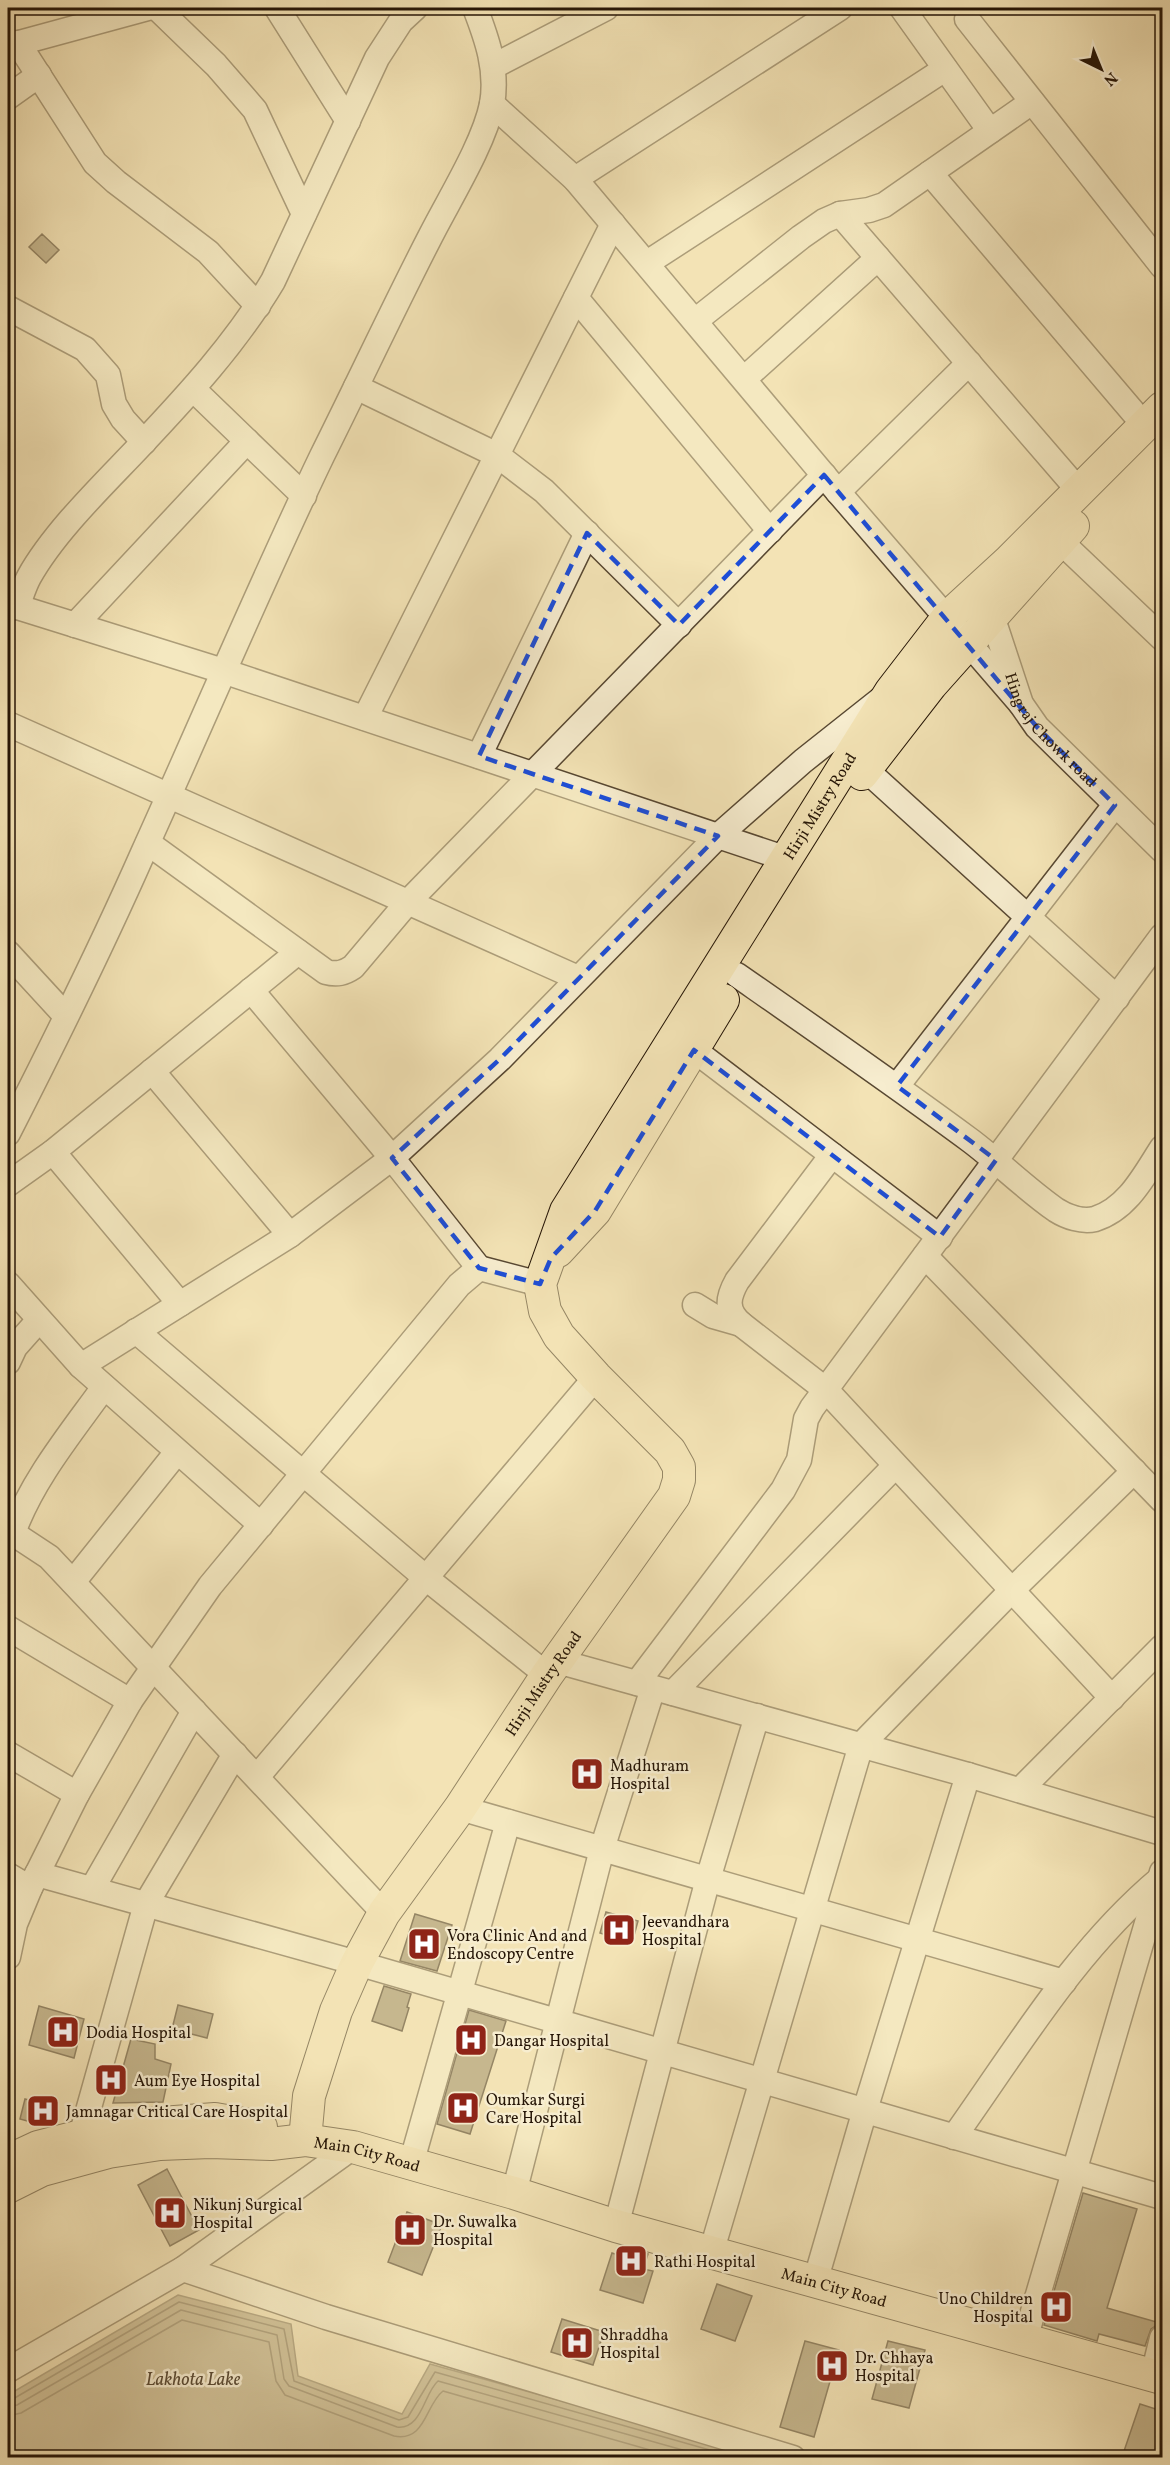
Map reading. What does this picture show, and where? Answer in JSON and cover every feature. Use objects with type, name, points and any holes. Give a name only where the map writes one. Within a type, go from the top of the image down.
[{"type":"main road","name":"Hirji Mistry Road","points":[[300,2140],[309,2096],[336,2011],[357,1963],[384,1913],[459,1808],[552,1668],[674,1496],[679,1480],[679,1467],[670,1450],[596,1377],[559,1336],[545,1311],[546,1271],[566,1211],[891,691],[948,617],[1157,421]]},
{"type":"main road","name":"Hirji Mistry Road","points":[[546,1271],[595,1211],[694,1050],[812,850],[865,769],[910,710],[1059,540],[1157,421]]},
{"type":"main road","name":"Main City Road","points":[[8,2161],[38,2148],[81,2136],[148,2124],[215,2119],[267,2128],[300,2140],[353,2147],[514,2193],[616,2226],[1158,2376]]},
{"type":"main road","name":"Main City Road","points":[[8,2187],[42,2170],[108,2152],[159,2144],[210,2142],[271,2144],[300,2140]]},
{"type":"street","points":[[148,8],[13,44],[39,75],[95,163],[116,182],[208,252],[258,306]]},
{"type":"street","points":[[157,8],[216,65],[255,110],[304,214]]},
{"type":"street","points":[[277,8],[348,121]]},
{"type":"street","points":[[415,8],[389,37],[273,281],[258,306],[234,341],[193,389],[82,507],[47,552],[12,605],[224,672],[787,859]]},
{"type":"street","points":[[8,1133],[148,843],[304,496],[398,299],[480,140],[492,104],[494,66],[475,8]]},
{"type":"street","points":[[494,66],[606,8]]},
{"type":"street","points":[[575,179],[840,8]]},
{"type":"street","points":[[902,8],[990,131]]},
{"type":"street","points":[[967,19],[1162,266]]},
{"type":"street","points":[[647,263],[945,69]]},
{"type":"street","points":[[8,97],[39,75]]},
{"type":"street","points":[[695,321],[801,237],[840,214],[869,210],[884,205],[1032,102]]},
{"type":"street","points":[[492,104],[575,179],[1021,704]]},
{"type":"street","points":[[930,173],[1157,421]]},
{"type":"street","points":[[840,214],[1080,492]]},
{"type":"street","points":[[364,718],[613,224]]},
{"type":"street","points":[[744,379],[878,258]]},
{"type":"street","points":[[576,298],[770,531]]},
{"type":"street","points":[[8,308],[85,349],[108,375],[114,404],[123,419],[144,442]]},
{"type":"street","points":[[148,843],[326,972],[334,974],[345,972],[353,967],[407,903],[770,531],[831,483],[969,363]]},
{"type":"street","points":[[356,387],[497,454],[544,491],[679,625]]},
{"type":"street","points":[[193,389],[304,496]]},
{"type":"street","points":[[75,625],[247,441]]},
{"type":"street","points":[[479,756],[587,533]]},
{"type":"street","points":[[1059,540],[1162,638]]},
{"type":"street","name":"Hingraj Chowk road","points":[[987,581],[992,616],[1021,704],[1037,728],[1115,805],[1161,846]]},
{"type":"street","points":[[81,1366],[290,1235],[392,1158],[500,1059],[718,836],[802,761],[891,691]]},
{"type":"street","points":[[12,733],[168,797],[579,978]]},
{"type":"street","points":[[865,769],[1117,998]]},
{"type":"street","points":[[897,1086],[1115,805]]},
{"type":"street","points":[[514,2193],[602,1848],[654,1688],[783,1490],[799,1460],[806,1419],[1162,936]]},
{"type":"street","points":[[8,952],[65,1015]]},
{"type":"street","points":[[8,1184],[53,1152],[298,952]]},
{"type":"street","points":[[737,975],[897,1086],[996,1160],[1058,1211],[1076,1219],[1094,1219],[1117,1208],[1133,1192],[1162,1148]]},
{"type":"street","points":[[251,990],[392,1158],[479,1268]]},
{"type":"street","points":[[694,1050],[940,1237]]},
{"type":"street","points":[[152,1071],[290,1235]]},
{"type":"street","points":[[53,1152],[180,1304]]},
{"type":"street","points":[[832,1155],[737,1281],[729,1297],[730,1310],[741,1324],[826,1390],[1112,1698]]},
{"type":"street","points":[[926,1256],[1162,1500]]},
{"type":"street","points":[[8,1957],[15,1924],[77,1794],[130,1701],[210,1586],[459,1285],[479,1268],[546,1271]]},
{"type":"street","points":[[8,1284],[81,1366],[261,1525]]},
{"type":"street","points":[[695,1305],[713,1316],[741,1324]]},
{"type":"street","points":[[8,1362],[15,1347],[39,1320]]},
{"type":"street","points":[[136,1331],[426,1578],[552,1668],[654,1688],[968,1775],[1162,1833]]},
{"type":"street","points":[[257,1777],[596,1377]]},
{"type":"street","points":[[104,1387],[32,1492],[10,1532],[49,1557],[384,1913]]},
{"type":"street","points":[[73,1582],[177,1452]]},
{"type":"street","points":[[654,1688],[895,1466]]},
{"type":"street","points":[[711,2253],[861,1745],[1011,1591],[1134,1471]]},
{"type":"street","points":[[8,1628],[130,1701]]},
{"type":"street","points":[[1020,1790],[1162,1647]]},
{"type":"street","points":[[92,1889],[194,1711]]},
{"type":"street","points":[[616,2226],[708,1879],[757,1716]]},
{"type":"street","points":[[8,1754],[77,1794]]},
{"type":"street","points":[[81,2136],[146,1904],[235,1754]]},
{"type":"street","points":[[815,2282],[865,2110],[968,1775]]},
{"type":"street","points":[[459,1808],[1065,1982]]},
{"type":"street","points":[[411,2164],[508,1822]]},
{"type":"street","points":[[8,1875],[92,1889],[146,1904],[1162,2197]]},
{"type":"street","points":[[954,2136],[1065,1982],[1114,1920],[1162,1875]]},
{"type":"street","points":[[1025,2339],[1162,1875]]},
{"type":"street","points":[[300,2140],[301,2183]]},
{"type":"street","points":[[8,2370],[183,2269],[353,2147]]},
{"type":"street","points":[[183,2269],[326,2317],[793,2457]]},
{"type":"street","points":[[1158,2376],[1162,2338]]},
{"type":"highlighted area","points":[[824,475],[1037,727],[1115,805],[897,1086],[996,1160],[940,1237],[694,1050],[595,1211],[551,1258],[540,1284],[479,1268],[392,1158],[500,1059],[718,836],[479,756],[587,533],[679,625]]},
{"type":"water","name":"Lakhota Lake","points":[[178,2295],[291,2324],[298,2376],[402,2414],[430,2364],[760,2457],[8,2457],[8,2395]]},
{"type":"building","points":[[42,234],[59,250],[46,263],[29,247]]},
{"type":"building","points":[[606,1912],[638,1921],[632,1943],[600,1933]]},
{"type":"building","points":[[415,1914],[452,1925],[437,1971],[400,1961]]},
{"type":"building","points":[[384,1986],[411,1994],[402,2031],[372,2021]]},
{"type":"building","points":[[178,2005],[213,2014],[207,2038],[172,2029]]},
{"type":"building","points":[[39,2006],[84,2019],[74,2058],[29,2045]]},
{"type":"building","points":[[469,2010],[506,2021],[470,2134],[437,2124]]},
{"type":"building","points":[[131,2039],[155,2044],[155,2059],[171,2064],[163,2102],[113,2103]]},
{"type":"building","points":[[25,2099],[51,2106],[46,2126],[20,2119]]},
{"type":"building","points":[[167,2169],[199,2230],[170,2246],[138,2185]]},
{"type":"building","points":[[1083,2193],[1137,2209],[1107,2308],[1160,2323],[1151,2329],[1145,2346],[1099,2334],[1097,2341],[1044,2325]]},
{"type":"building","points":[[407,2212],[442,2225],[422,2275],[388,2262]]},
{"type":"building","points":[[627,2248],[648,2254],[643,2269],[653,2271],[643,2303],[600,2290],[612,2253],[624,2257]]},
{"type":"building","points":[[717,2284],[752,2296],[735,2341],[701,2329]]},
{"type":"building","points":[[562,2319],[604,2332],[593,2365],[551,2352]]},
{"type":"building","points":[[805,2341],[839,2350],[814,2437],[780,2427]]},
{"type":"building","points":[[888,2341],[925,2350],[909,2408],[872,2399]]},
{"type":"building","points":[[1140,2404],[1162,2411],[1162,2457],[1122,2457]]},
{"type":"place","name":"Madhuram Hospital","points":[[587,1774]]},
{"type":"place","name":"Jeevandhara Hospital","points":[[619,1930]]},
{"type":"place","name":"Vora Clinic And and Endoscopy Centre","points":[[424,1944]]},
{"type":"place","name":"Dodia Hospital","points":[[63,2032]]},
{"type":"place","name":"Dangar Hospital","points":[[471,2040]]},
{"type":"place","name":"Aum Eye Hospital","points":[[111,2080]]},
{"type":"place","name":"Oumkar Surgi Care Hospital","points":[[463,2108]]},
{"type":"place","name":"Jamnagar Critical Care Hospital","points":[[43,2111]]},
{"type":"place","name":"Nikunj Surgical Hospital","points":[[170,2213]]},
{"type":"place","name":"Dr. Suwalka Hospital","points":[[410,2230]]},
{"type":"place","name":"Rathi Hospital","points":[[631,2261]]},
{"type":"place","name":"Uno Children Hospital","points":[[1056,2307]]},
{"type":"place","name":"Shraddha Hospital","points":[[577,2343]]},
{"type":"place","name":"Dr. Chhaya Hospital","points":[[832,2366]]}]
